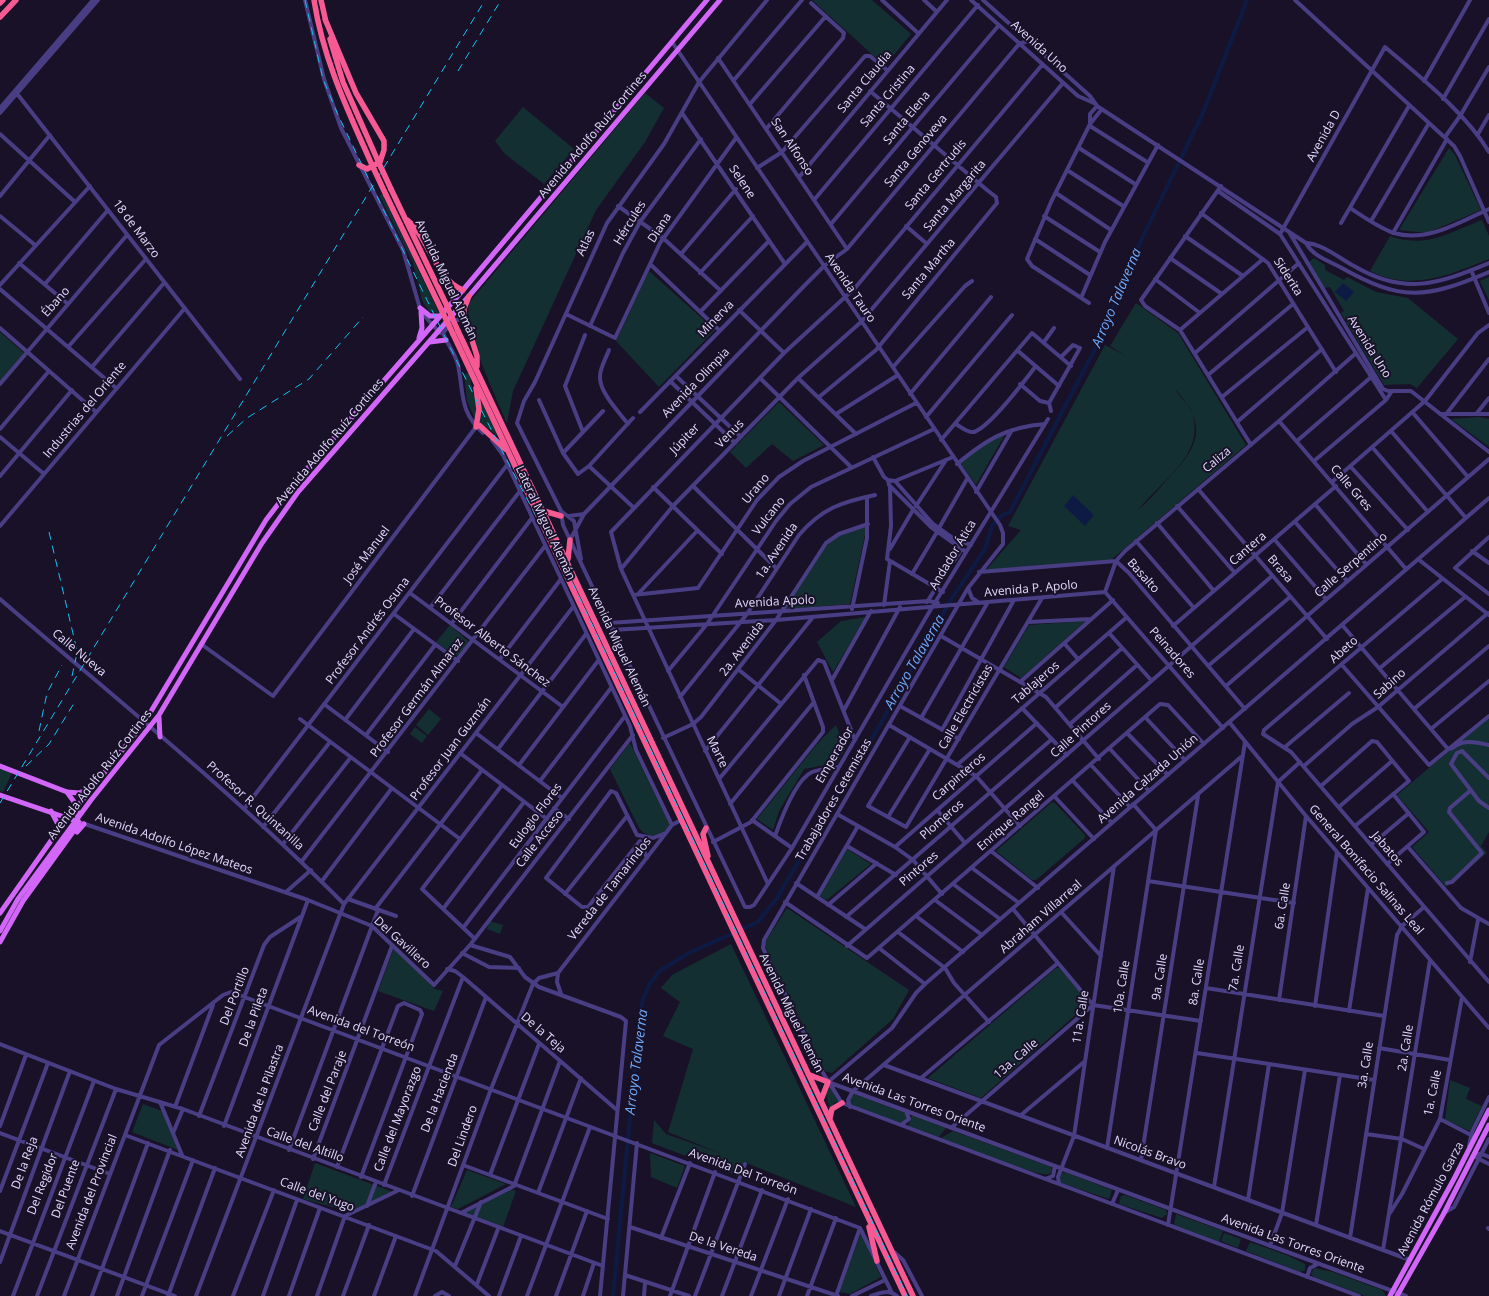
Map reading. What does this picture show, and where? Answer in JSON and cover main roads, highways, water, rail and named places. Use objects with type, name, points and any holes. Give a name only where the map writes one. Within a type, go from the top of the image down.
[{"type":"highway","points":[[0,3],[3,0]]},
{"type":"highway","points":[[0,17],[16,0]]},
{"type":"highway","name":"Avenida Miguel Alemán","points":[[314,0],[332,74],[375,163],[441,313],[477,368],[568,561],[708,861],[730,915],[867,1217],[905,1296]]},
{"type":"highway","name":"Avenida Miguel Alemán","points":[[321,0],[343,82],[375,163]]},
{"type":"highway","points":[[325,19],[356,93],[384,143],[384,154],[378,165],[366,169],[359,165]]},
{"type":"highway","name":"Avenida Miguel Alemán","points":[[388,192],[405,219],[447,306],[455,332],[474,378],[681,820],[730,915]]},
{"type":"highway","points":[[405,219],[418,230],[448,279],[463,290]]},
{"type":"highway","points":[[469,296],[464,309],[465,320],[477,356],[477,368]]},
{"type":"highway","points":[[474,378],[478,409],[476,426],[480,425],[484,428],[511,456]]},
{"type":"highway","points":[[544,510],[561,514]]},
{"type":"highway","points":[[568,561],[570,540]]},
{"type":"highway","points":[[706,828],[704,834],[708,861]]},
{"type":"highway","name":"Avenida Miguel Alemán","points":[[741,939],[810,1075],[913,1296]]},
{"type":"highway","points":[[810,1075],[828,1082],[821,1100]]},
{"type":"highway","points":[[830,1120],[832,1108],[842,1103]]},
{"type":"highway","points":[[867,1217],[877,1261]]},
{"type":"main road","name":"Avenida Adolfo Ruíz Cortines","points":[[0,913],[60,828],[144,723],[266,520],[292,486],[463,290],[707,0]]},
{"type":"main road","name":"Avenida Adolfo Ruíz Cortines","points":[[0,931],[24,892],[159,715],[278,518],[304,485],[469,296],[720,0]]},
{"type":"main road","points":[[418,340],[422,328],[421,310],[430,316],[441,313]]},
{"type":"main road","points":[[428,343],[446,340]]},
{"type":"main road","points":[[159,715],[160,736]]},
{"type":"main road","points":[[0,766],[67,792],[80,793],[91,788]]},
{"type":"main road","points":[[67,792],[77,806],[79,821]]},
{"type":"main road","name":"Avenida Adolfo López Mateos","points":[[0,795],[79,821]]},
{"type":"main road","points":[[50,811],[60,828]]},
{"type":"main road","name":"Avenida Adolfo Ruíz Cortines","points":[[0,942],[15,913],[59,853],[79,821]]},
{"type":"main road","name":"Avenida Rómulo Garza","points":[[1398,1295],[1444,1213],[1489,1110]]},
{"type":"main road","name":"Avenida Rómulo Garza","points":[[1391,1294],[1471,1153],[1486,1133],[1489,1125]]},
{"type":"water","points":[[1343,283],[1354,292],[1346,301],[1335,292]]},
{"type":"water","points":[[1073,495],[1094,515],[1085,526],[1064,506]]},
{"type":"waterway","name":"Arroyo Talaverna","points":[[613,1296],[640,1014],[643,999],[650,983],[661,970],[689,953],[758,922],[777,898],[881,723],[952,598],[985,549],[992,526],[1001,516],[1010,512],[1108,324],[1116,297],[1132,259],[1203,113],[1247,0]]},
{"type":"railway","points":[[305,0],[323,79],[338,115],[481,410],[573,584],[907,1296]]},
{"type":"railway","points":[[0,803],[485,0]]},
{"type":"railway","points":[[458,71],[501,0]]},
{"type":"railway","points":[[227,436],[247,418],[309,379],[363,317]]},
{"type":"railway","points":[[49,532],[77,653],[72,676]]},
{"type":"railway","points":[[39,731],[47,693],[62,665]]},
{"type":"railway","points":[[26,766],[49,744],[76,700]]}]
